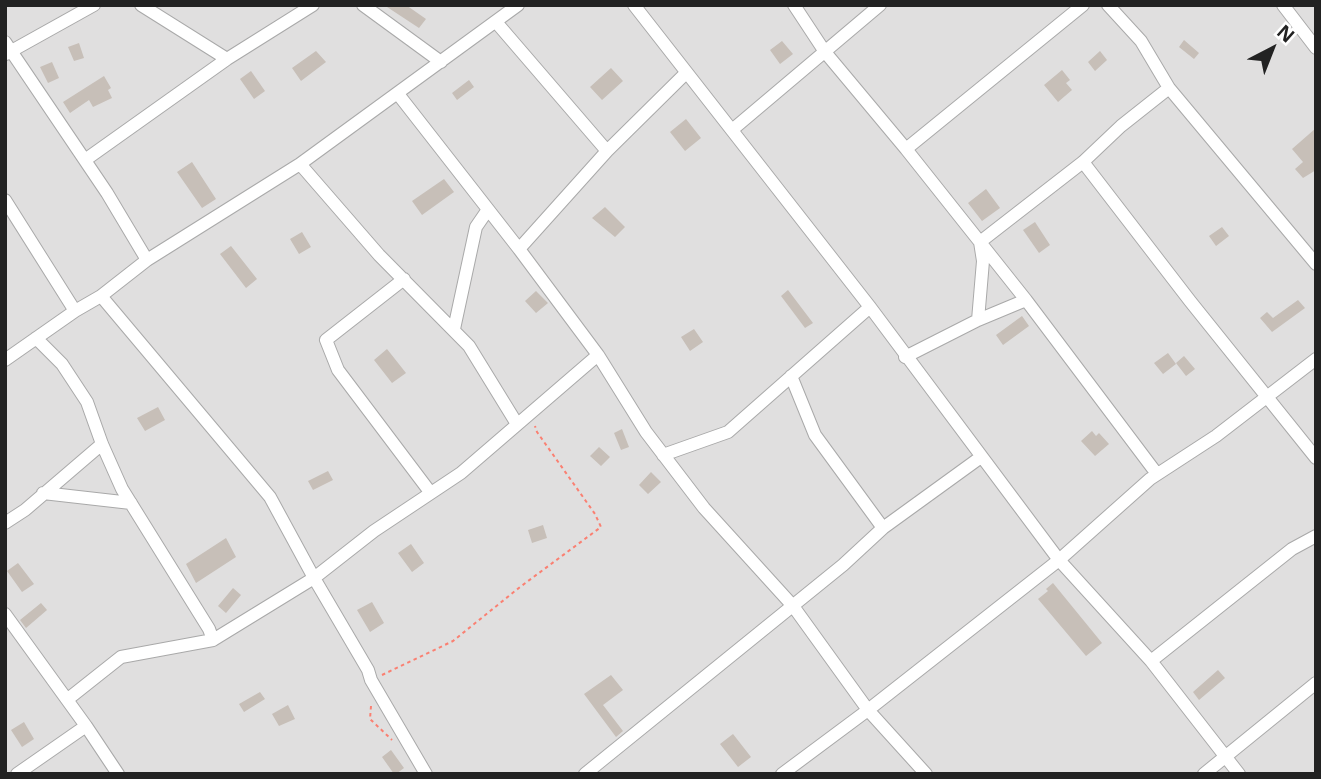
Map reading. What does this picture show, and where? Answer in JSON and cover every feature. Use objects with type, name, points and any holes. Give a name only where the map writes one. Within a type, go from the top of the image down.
[{"type":"street","points":[[94,5],[7,49],[85,160],[147,260]]},
{"type":"street","points":[[141,5],[227,59]]},
{"type":"street","points":[[85,160],[227,59],[313,5]]},
{"type":"street","points":[[363,5],[441,62]]},
{"type":"street","points":[[5,360],[75,311],[102,296],[147,260],[300,164],[518,5]]},
{"type":"street","points":[[634,5],[870,307],[905,357],[939,397],[1059,560],[1151,661],[1239,774]]},
{"type":"street","points":[[794,5],[825,52],[1026,300],[1157,474]]},
{"type":"street","points":[[732,130],[880,5]]},
{"type":"street","points":[[906,149],[1083,5]]},
{"type":"street","points":[[1108,5],[1141,41],[1169,88],[1316,264]]},
{"type":"street","points":[[1283,5],[1316,48]]},
{"type":"street","points":[[496,22],[607,151]]},
{"type":"street","points":[[519,249],[607,151],[686,73]]},
{"type":"street","points":[[980,242],[1083,162],[1121,126],[1169,88]]},
{"type":"street","points":[[398,94],[598,355],[646,432],[704,508],[793,606],[868,710],[926,774]]},
{"type":"street","points":[[1083,162],[1316,458]]},
{"type":"street","points":[[300,164],[469,346],[517,424]]},
{"type":"street","points":[[5,200],[75,311]]},
{"type":"street","points":[[454,329],[477,228],[487,211]]},
{"type":"street","points":[[978,320],[983,261],[980,242]]},
{"type":"street","points":[[404,279],[326,340],[338,370],[430,492]]},
{"type":"street","points":[[102,296],[270,497],[426,774]]},
{"type":"street","points":[[905,357],[978,320],[1026,300]]},
{"type":"street","points":[[663,455],[728,432],[870,307]]},
{"type":"street","points":[[36,338],[62,364],[87,402],[102,444],[131,503],[209,629],[213,640]]},
{"type":"street","points":[[68,699],[121,657],[213,640],[314,578],[374,531],[461,473],[598,355]]},
{"type":"street","points":[[782,774],[1059,560],[1157,474],[1198,449],[1316,359]]},
{"type":"street","points":[[791,376],[815,435],[883,528]]},
{"type":"street","points":[[5,523],[25,510],[102,444]]},
{"type":"street","points":[[585,774],[843,565],[883,528],[981,457]]},
{"type":"street","points":[[43,493],[131,503]]},
{"type":"street","points":[[1151,661],[1292,549],[1316,536]]},
{"type":"street","points":[[5,614],[68,699],[118,774]]},
{"type":"street","points":[[1204,774],[1316,683]]},
{"type":"street","points":[[17,774],[86,726]]},
{"type":"path","points":[[372,680],[453,641],[601,527],[595,513],[537,432],[532,412]]},
{"type":"path","points":[[371,706],[370,719],[397,746]]},
{"type":"shaded area","points":[[5,5],[1316,5],[1316,774],[5,774]]},
{"type":"building","points":[[384,5],[406,5],[426,19],[419,28]]},
{"type":"building","points":[[1184,40],[1199,53],[1194,59],[1179,47]]},
{"type":"building","points":[[782,41],[793,54],[780,64],[770,50]]},
{"type":"building","points":[[79,43],[84,58],[74,61],[68,47]]},
{"type":"building","points":[[316,51],[326,62],[301,81],[292,68]]},
{"type":"building","points":[[1100,51],[1107,60],[1095,71],[1088,62]]},
{"type":"building","points":[[52,62],[59,78],[48,83],[40,67]]},
{"type":"building","points":[[611,68],[623,81],[602,100],[590,87]]},
{"type":"building","points":[[1062,70],[1070,80],[1066,83],[1072,90],[1058,102],[1044,85]]},
{"type":"building","points":[[251,71],[265,91],[254,99],[240,79]]},
{"type":"building","points":[[104,76],[111,88],[108,90],[112,98],[93,107],[89,100],[70,113],[63,102]]},
{"type":"building","points":[[469,80],[474,87],[457,100],[452,93]]},
{"type":"building","points":[[686,119],[701,138],[685,151],[670,132]]},
{"type":"building","points":[[1316,128],[1316,170],[1303,178],[1295,169],[1303,162],[1292,149]]},
{"type":"building","points":[[192,162],[216,199],[202,208],[177,172]]},
{"type":"building","points":[[444,179],[454,192],[422,215],[412,201]]},
{"type":"building","points":[[986,189],[1000,208],[982,221],[968,203]]},
{"type":"building","points":[[605,207],[625,227],[615,237],[592,218]]},
{"type":"building","points":[[1035,222],[1050,245],[1039,253],[1023,230]]},
{"type":"building","points":[[1222,227],[1229,236],[1216,246],[1209,236]]},
{"type":"building","points":[[302,232],[311,247],[299,254],[290,239]]},
{"type":"building","points":[[231,246],[257,279],[246,288],[220,254]]},
{"type":"building","points":[[788,290],[813,323],[805,328],[781,296]]},
{"type":"building","points":[[536,291],[548,303],[536,313],[525,301]]},
{"type":"building","points":[[1298,300],[1305,308],[1272,332],[1260,318],[1267,312],[1273,318]]},
{"type":"building","points":[[1022,316],[1029,326],[1003,345],[996,335]]},
{"type":"building","points":[[694,329],[703,342],[690,351],[681,337]]},
{"type":"building","points":[[387,349],[406,373],[392,383],[374,360]]},
{"type":"building","points":[[1168,353],[1176,364],[1163,374],[1154,363]]},
{"type":"building","points":[[1184,356],[1195,369],[1186,376],[1176,363]]},
{"type":"building","points":[[158,407],[165,420],[145,431],[137,418]]},
{"type":"building","points":[[622,429],[629,447],[621,450],[614,433]]},
{"type":"building","points":[[1092,431],[1096,436],[1099,433],[1109,444],[1095,456],[1081,441]]},
{"type":"building","points":[[599,447],[610,457],[601,466],[590,456]]},
{"type":"building","points":[[328,471],[333,480],[313,490],[308,481]]},
{"type":"building","points":[[651,472],[661,482],[648,494],[639,485]]},
{"type":"building","points":[[543,525],[547,538],[532,543],[528,530]]},
{"type":"building","points":[[226,538],[236,557],[196,583],[186,564]]},
{"type":"building","points":[[411,544],[424,563],[412,572],[398,553]]},
{"type":"building","points":[[18,563],[34,584],[22,592],[7,571]]},
{"type":"building","points":[[1053,583],[1102,643],[1086,656],[1038,599]]},
{"type":"building","points":[[233,588],[241,595],[226,613],[218,606]]},
{"type":"building","points":[[372,602],[384,623],[370,632],[357,610]]},
{"type":"building","points":[[41,603],[47,610],[26,628],[20,620]]},
{"type":"building","points":[[1218,670],[1225,678],[1199,700],[1193,692]]},
{"type":"building","points":[[611,675],[623,690],[603,705],[623,731],[616,737],[584,694]]},
{"type":"building","points":[[260,692],[265,699],[244,712],[239,704]]},
{"type":"building","points":[[288,705],[295,719],[279,726],[272,714]]},
{"type":"building","points":[[24,722],[34,739],[22,747],[11,730]]},
{"type":"building","points":[[733,734],[751,757],[738,767],[720,744]]},
{"type":"building","points":[[391,750],[404,768],[396,774],[382,757]]}]
